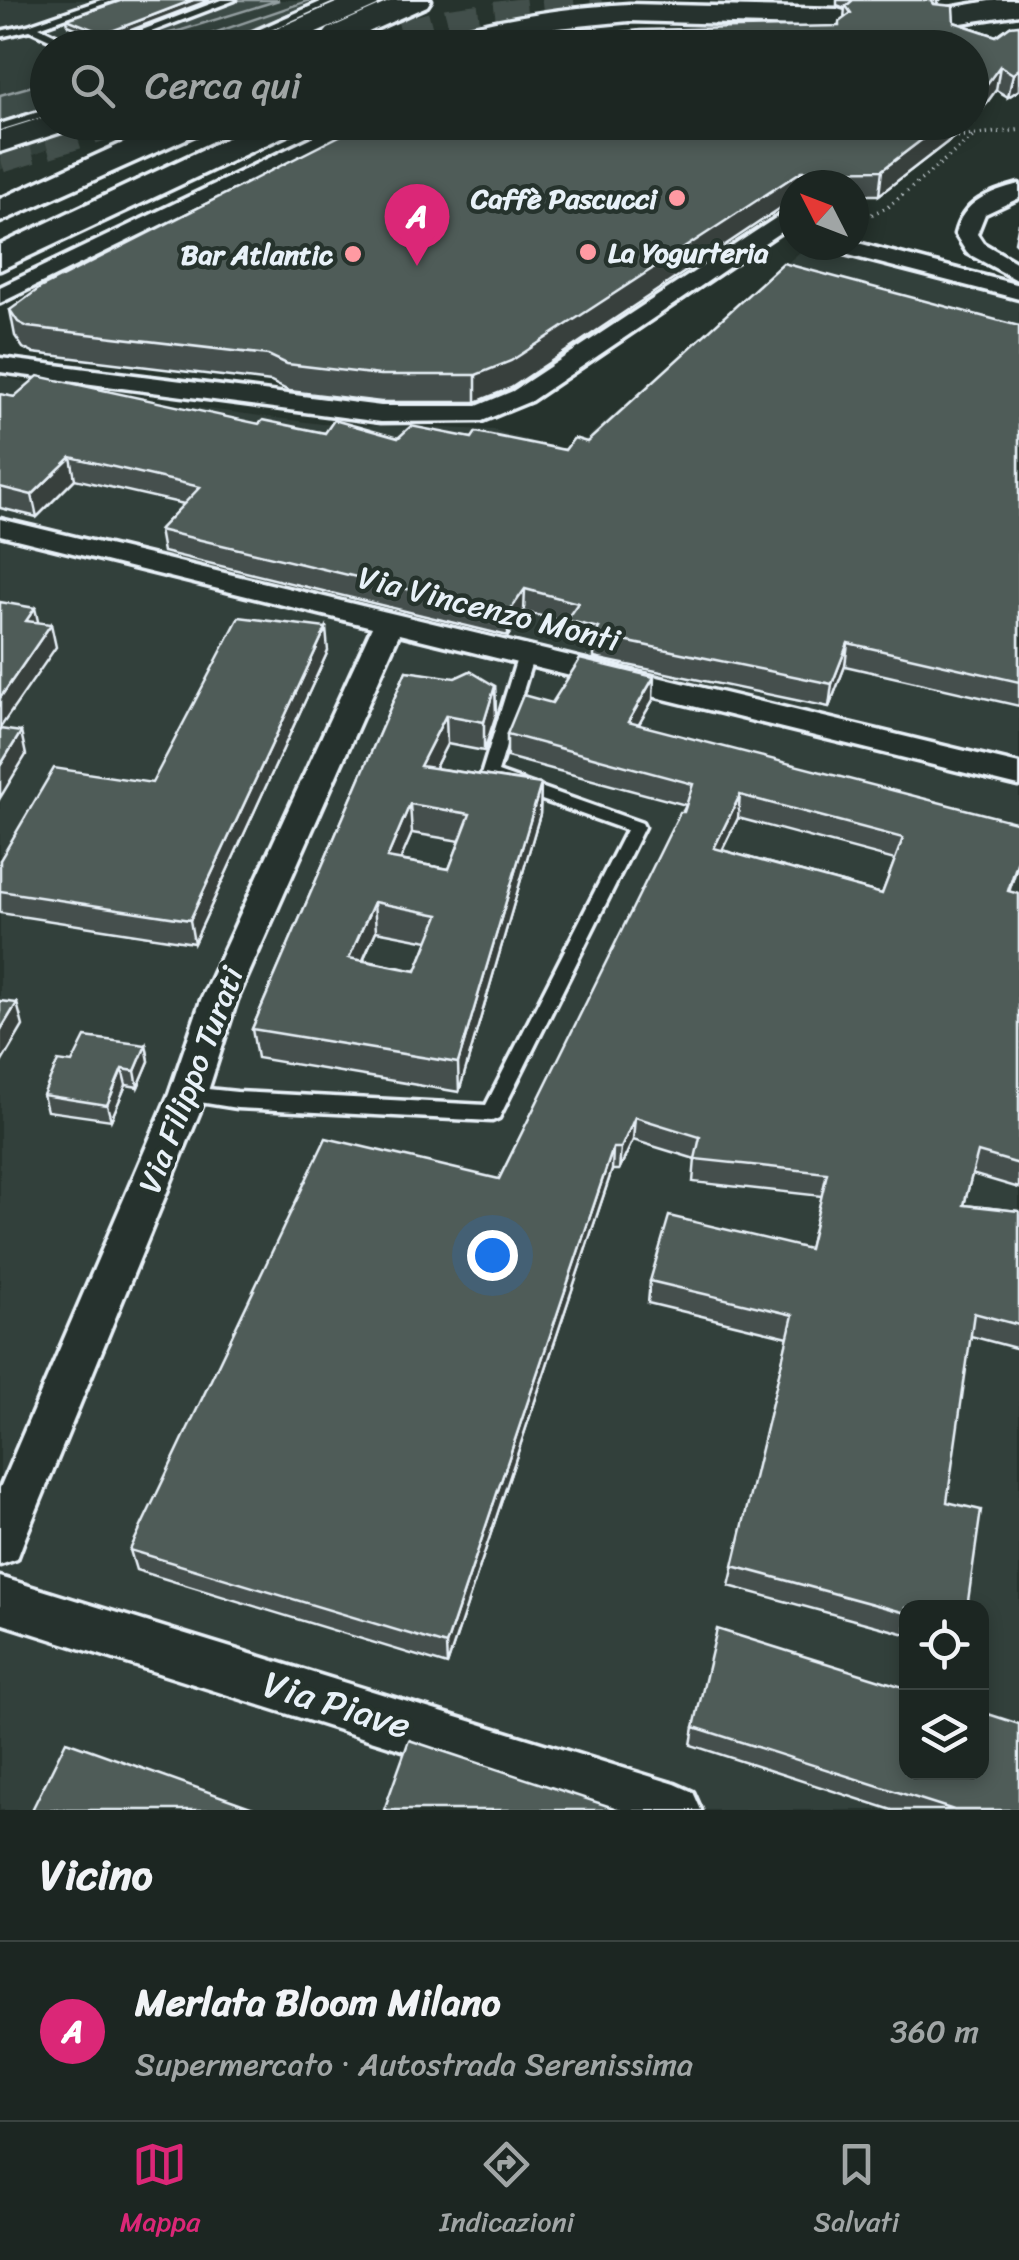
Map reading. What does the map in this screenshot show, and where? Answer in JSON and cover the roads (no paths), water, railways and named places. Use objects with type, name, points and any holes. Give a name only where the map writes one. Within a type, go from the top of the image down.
[{"type":"highway","points":[[298,30],[367,0]]},
{"type":"highway","points":[[351,30],[417,0]]},
{"type":"highway","points":[[448,30],[512,0]]},
{"type":"highway","points":[[602,4],[834,21]]},
{"type":"highway","points":[[942,17],[1019,5]]},
{"type":"highway","points":[[401,30],[448,8]]},
{"type":"highway","points":[[485,30],[600,12],[674,10],[834,21]]},
{"type":"highway","points":[[526,30],[595,20],[684,16],[834,21]]},
{"type":"highway","points":[[0,142],[30,132]]},
{"type":"highway","points":[[0,186],[103,140]]},
{"type":"highway","points":[[0,212],[187,140]]},
{"type":"highway","points":[[0,242],[190,140]]},
{"type":"highway","points":[[0,259],[250,140]]},
{"type":"street","points":[[786,30],[834,21]]},
{"type":"street","points":[[0,296],[323,140]]},
{"type":"street","points":[[1019,191],[985,203],[973,212],[966,234],[975,248],[1019,275]]},
{"type":"street","points":[[0,364],[340,409],[454,416],[502,406],[779,224]]},
{"type":"street","points":[[869,227],[907,248],[1019,275]]},
{"type":"street","points":[[750,244],[779,237]]},
{"type":"street","points":[[869,253],[1019,292]]},
{"type":"street","name":"Via Vincenzo Monti","points":[[0,527],[1019,775]]},
{"type":"street","name":"Via Filippo Turati","points":[[0,1542],[188,1094],[220,1000],[390,621]]},
{"type":"street","name":"Via Piave","points":[[0,1600],[675,1810]]},
{"type":"lane","points":[[0,34],[110,0]]},
{"type":"lane","points":[[148,30],[230,0]]},
{"type":"lane","points":[[263,30],[332,0]]},
{"type":"lane","points":[[31,27],[38,30]]},
{"type":"lane","points":[[0,126],[30,117]]},
{"type":"lane","points":[[120,254],[165,232]]},
{"type":"lane","points":[[55,270],[104,262]]},
{"type":"lane","points":[[316,397],[340,409]]},
{"type":"lane","points":[[188,1094],[492,1113],[636,826],[490,775],[526,654]]},
{"type":"tunnel","points":[[425,30],[602,4]]},
{"type":"tunnel","points":[[0,157],[54,140]]},
{"type":"place","name":"Caffè Pascucci","points":[[677,198]]},
{"type":"place","name":"La Yogurteria","points":[[588,252]]},
{"type":"place","name":"Bar Atlantic","points":[[353,254]]},
{"type":"place","name":"Merlata Bloom Milano","points":[[417,266]]}]
